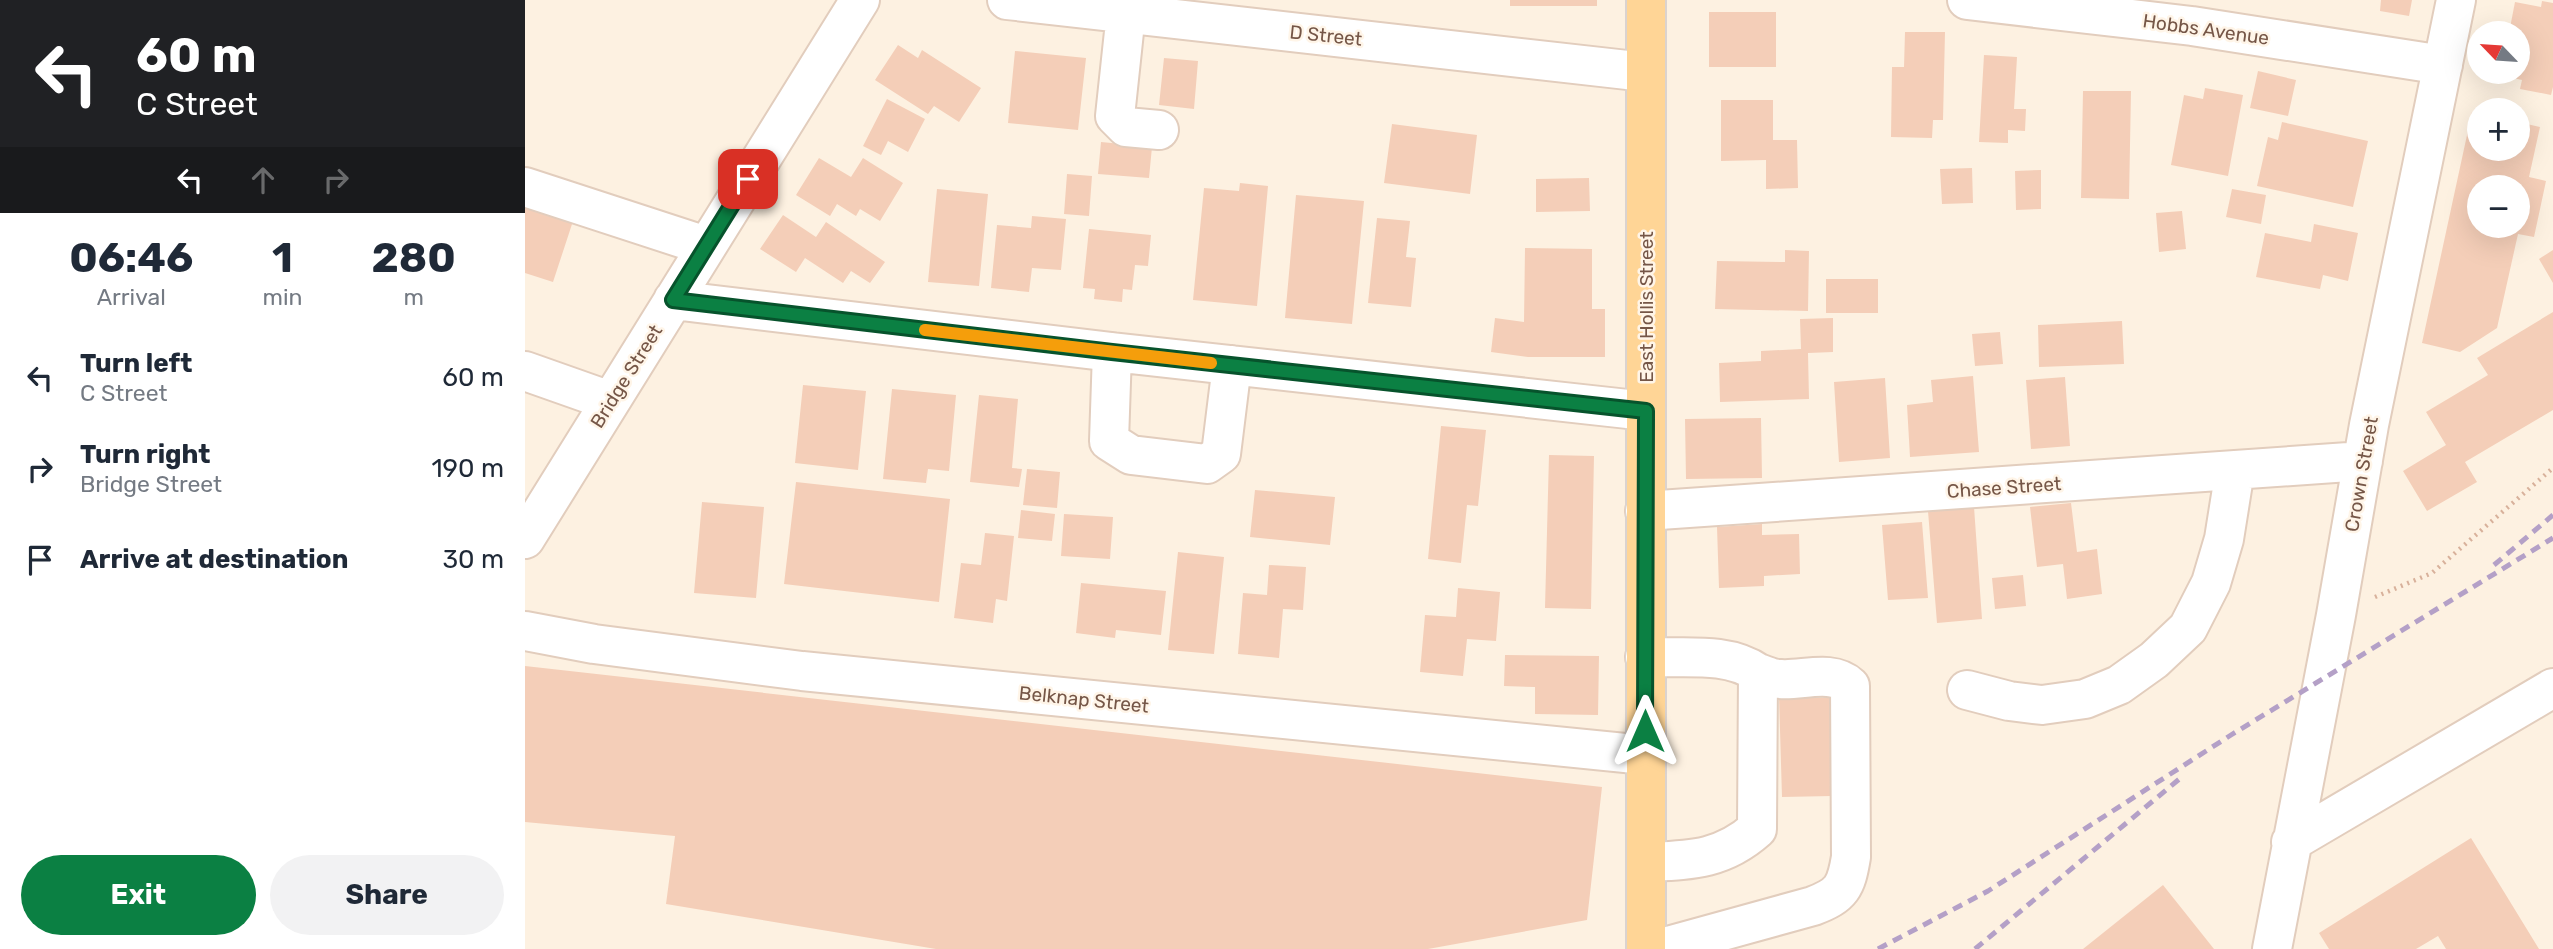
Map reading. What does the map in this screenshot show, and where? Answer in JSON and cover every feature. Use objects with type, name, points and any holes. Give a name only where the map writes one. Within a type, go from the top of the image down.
[{"type":"main road","name":"East Hollis Street","points":[[1646,0],[1646,949]]},
{"type":"street","name":"Bridge Street","points":[[525,539],[860,0]]},
{"type":"street","name":"D Street","points":[[1007,0],[1645,72]]},
{"type":"street","name":"Hobbs Avenue","points":[[1967,0],[2192,26],[2443,65]]},
{"type":"street","name":"Crown Street","points":[[2271,949],[2363,461],[2456,0]]},
{"type":"street","points":[[1126,13],[1115,116],[1126,127],[1159,130]]},
{"type":"street","points":[[525,187],[706,246]]},
{"type":"street","points":[[673,300],[1646,411]]},
{"type":"street","points":[[1112,352],[1109,441],[1131,455],[1207,464],[1221,454],[1232,365]]},
{"type":"street","points":[[525,371],[610,401]]},
{"type":"street","name":"Chase Street","points":[[1645,512],[2363,461]]},
{"type":"street","points":[[1967,690],[2009,701],[2042,705],[2085,699],[2119,685],[2154,660],[2188,628],[2211,583],[2224,539],[2235,470]]},
{"type":"street","name":"Belknap Street","points":[[525,631],[594,644],[802,671],[1645,755]]},
{"type":"street","points":[[1645,657],[1732,660],[1778,679],[1828,677],[1843,680],[1850,686],[1851,857],[1848,880],[1841,890],[1830,900],[1813,906],[1657,949]]},
{"type":"street","points":[[1647,862],[1700,859],[1742,842],[1757,829],[1758,673]]},
{"type":"street","points":[[2291,842],[2553,688]]},
{"type":"path","points":[[2336,615],[2432,573],[2553,468]]},
{"type":"building","points":[[1510,0],[1597,0],[1597,6],[1510,6]]},
{"type":"building","points":[[2381,0],[2412,0],[2409,16],[2380,11]]},
{"type":"building","points":[[2542,1],[2553,3],[2551,95],[2520,89],[2521,84],[2531,84],[2531,21],[2511,21],[2515,2],[2541,7]]},
{"type":"building","points":[[1709,12],[1776,12],[1776,67],[1709,67]]},
{"type":"building","points":[[1905,32],[1945,32],[1943,120],[1933,120],[1932,138],[1891,137],[1892,67],[1904,67]]},
{"type":"building","points":[[898,45],[918,58],[922,50],[981,88],[959,122],[934,106],[928,114],[875,80]]},
{"type":"building","points":[[1015,51],[1086,58],[1078,130],[1008,123]]},
{"type":"building","points":[[1984,55],[2017,57],[2014,109],[2026,109],[2025,131],[2008,130],[2008,143],[1979,142]]},
{"type":"building","points":[[1164,58],[1198,61],[1194,109],[1159,105]]},
{"type":"building","points":[[2258,71],[2296,80],[2288,116],[2250,108]]},
{"type":"building","points":[[2205,88],[2243,95],[2228,176],[2171,165],[2184,95],[2203,99]]},
{"type":"building","points":[[2083,91],[2131,91],[2129,199],[2081,198]]},
{"type":"building","points":[[887,99],[925,119],[908,152],[888,141],[881,155],[863,146]]},
{"type":"building","points":[[1721,100],[1773,100],[1773,140],[1797,140],[1798,188],[1766,189],[1766,160],[1721,161]]},
{"type":"building","points":[[2282,122],[2368,141],[2353,207],[2257,186],[2268,137],[2278,140]]},
{"type":"building","points":[[1392,124],[1477,135],[1470,194],[1384,183]]},
{"type":"building","points":[[2530,125],[2540,127],[2529,175],[2467,175],[2467,238],[2517,238],[2497,328],[2460,352],[2422,343],[2467,135],[2467,161],[2530,161]]},
{"type":"building","points":[[1101,142],[1152,147],[1149,178],[1098,174]]},
{"type":"building","points":[[819,158],[851,177],[863,158],[903,183],[880,221],[860,209],[856,216],[837,204],[830,216],[796,195]]},
{"type":"building","points":[[1972,168],[1973,203],[1942,204],[1940,169]]},
{"type":"building","points":[[2041,170],[2041,209],[2016,210],[2015,171]]},
{"type":"building","points":[[1067,174],[1092,176],[1089,216],[1064,214]]},
{"type":"building","points":[[2530,177],[2546,181],[2534,237],[2530,236]]},
{"type":"building","points":[[1589,178],[1590,211],[1536,212],[1536,179]]},
{"type":"building","points":[[1240,183],[1268,186],[1257,306],[1193,300],[1204,188],[1239,191]]},
{"type":"building","points":[[937,189],[988,194],[979,286],[928,282]]},
{"type":"building","points":[[2232,189],[2266,195],[2261,224],[2226,217]]},
{"type":"building","points":[[1296,195],[1364,201],[1352,324],[1285,318]]},
{"type":"building","points":[[525,203],[574,218],[553,282],[525,273]]},
{"type":"building","points":[[2182,211],[2186,249],[2159,252],[2156,213]]},
{"type":"building","points":[[783,215],[816,237],[826,222],[885,262],[870,283],[851,271],[843,283],[805,258],[796,272],[760,249]]},
{"type":"building","points":[[1032,216],[1066,219],[1061,270],[1032,268],[1029,292],[991,288],[997,225],[1031,228]]},
{"type":"building","points":[[1377,218],[1410,221],[1406,257],[1416,258],[1411,307],[1368,303]]},
{"type":"building","points":[[2314,224],[2358,233],[2348,281],[2323,275],[2320,289],[2256,277],[2265,233],[2311,242]]},
{"type":"building","points":[[1089,229],[1151,235],[1148,266],[1135,265],[1132,290],[1123,289],[1122,302],[1094,299],[1095,289],[1083,288]]},
{"type":"building","points":[[1525,248],[1592,249],[1592,309],[1605,309],[1605,357],[1528,357],[1491,352],[1495,318],[1524,322]]},
{"type":"building","points":[[1785,250],[1809,251],[1808,311],[1715,309],[1717,261],[1785,262]]},
{"type":"building","points":[[2553,250],[2553,283],[2539,259]]},
{"type":"building","points":[[1826,279],[1878,279],[1878,313],[1826,313]]},
{"type":"building","points":[[2553,312],[2553,410],[2465,462],[2477,482],[2427,511],[2403,471],[2446,445],[2426,412],[2488,375],[2477,358]]},
{"type":"building","points":[[1833,318],[1833,352],[1808,353],[1809,399],[1720,402],[1719,363],[1761,361],[1761,351],[1801,349],[1800,319]]},
{"type":"building","points":[[2122,321],[2124,364],[2039,367],[2038,325]]},
{"type":"building","points":[[2000,332],[2003,364],[1975,366],[1972,334]]},
{"type":"building","points":[[1973,376],[1979,452],[1910,457],[1907,405],[1933,402],[1931,380]]},
{"type":"building","points":[[2065,377],[2070,446],[2031,449],[2026,380]]},
{"type":"building","points":[[1885,378],[1890,458],[1839,462],[1834,382]]},
{"type":"building","points":[[803,385],[866,391],[858,470],[795,463]]},
{"type":"building","points":[[892,389],[956,395],[949,471],[928,469],[926,483],[883,479]]},
{"type":"building","points":[[979,395],[1018,399],[1012,468],[1022,469],[1019,487],[970,482]]},
{"type":"building","points":[[1761,418],[1762,478],[1686,479],[1685,419]]},
{"type":"building","points":[[1441,426],[1486,430],[1478,506],[1467,505],[1461,563],[1428,559]]},
{"type":"building","points":[[1549,455],[1594,456],[1591,609],[1545,608]]},
{"type":"building","points":[[1027,469],[1060,472],[1057,508],[1023,505]]},
{"type":"building","points":[[796,482],[950,499],[939,602],[784,584]]},
{"type":"building","points":[[1255,490],[1335,497],[1330,545],[1250,537]]},
{"type":"building","points":[[702,502],[764,507],[756,598],[694,593]]},
{"type":"building","points":[[2071,503],[2077,552],[2097,549],[2102,594],[2067,599],[2063,564],[2037,567],[2030,507]]},
{"type":"building","points":[[1974,507],[1982,619],[1937,623],[1928,511]]},
{"type":"building","points":[[1021,510],[1055,514],[1052,541],[1018,538]]},
{"type":"building","points":[[1064,514],[1113,517],[1110,559],[1061,556]]},
{"type":"building","points":[[1922,522],[1928,598],[1888,600],[1882,525]]},
{"type":"building","points":[[1762,524],[1762,535],[1799,534],[1800,574],[1764,576],[1764,586],[1719,588],[1717,527]]},
{"type":"building","points":[[985,533],[1014,536],[1007,601],[996,599],[993,623],[954,618],[961,563],[981,565]]},
{"type":"building","points":[[1178,552],[1224,557],[1214,654],[1168,650]]},
{"type":"building","points":[[1269,565],[1306,567],[1303,610],[1283,609],[1279,658],[1238,654],[1243,593],[1267,595]]},
{"type":"building","points":[[2023,575],[2026,606],[1995,609],[1992,578]]},
{"type":"building","points":[[1081,583],[1166,591],[1161,635],[1116,630],[1115,638],[1076,633]]},
{"type":"building","points":[[1458,588],[1500,592],[1496,641],[1467,639],[1463,676],[1420,672],[1425,615],[1456,617]]},
{"type":"building","points":[[1505,655],[1599,656],[1598,715],[1535,714],[1535,687],[1504,686]]},
{"type":"building","points":[[525,666],[1602,787],[1587,920],[1428,949],[936,949],[666,904],[675,836],[525,822]]},
{"type":"building","points":[[1816,686],[1816,698],[1830,697],[1832,796],[1782,797],[1779,696]]},
{"type":"building","points":[[2471,838],[2539,949],[2446,949],[2438,936],[2416,949],[2329,949],[2319,933]]},
{"type":"building","points":[[2163,885],[2214,949],[2083,949]]},
{"type":"railway","points":[[2494,565],[2553,515]]},
{"type":"railway","points":[[1878,949],[1988,891],[2231,735],[2553,538]]},
{"type":"railway","points":[[1975,949],[2183,776]]},
{"type":"slow traffic","points":[[925,330],[1211,363]]},
{"type":"route","points":[[748,179],[673,300],[1646,411],[1645,731]]}]
